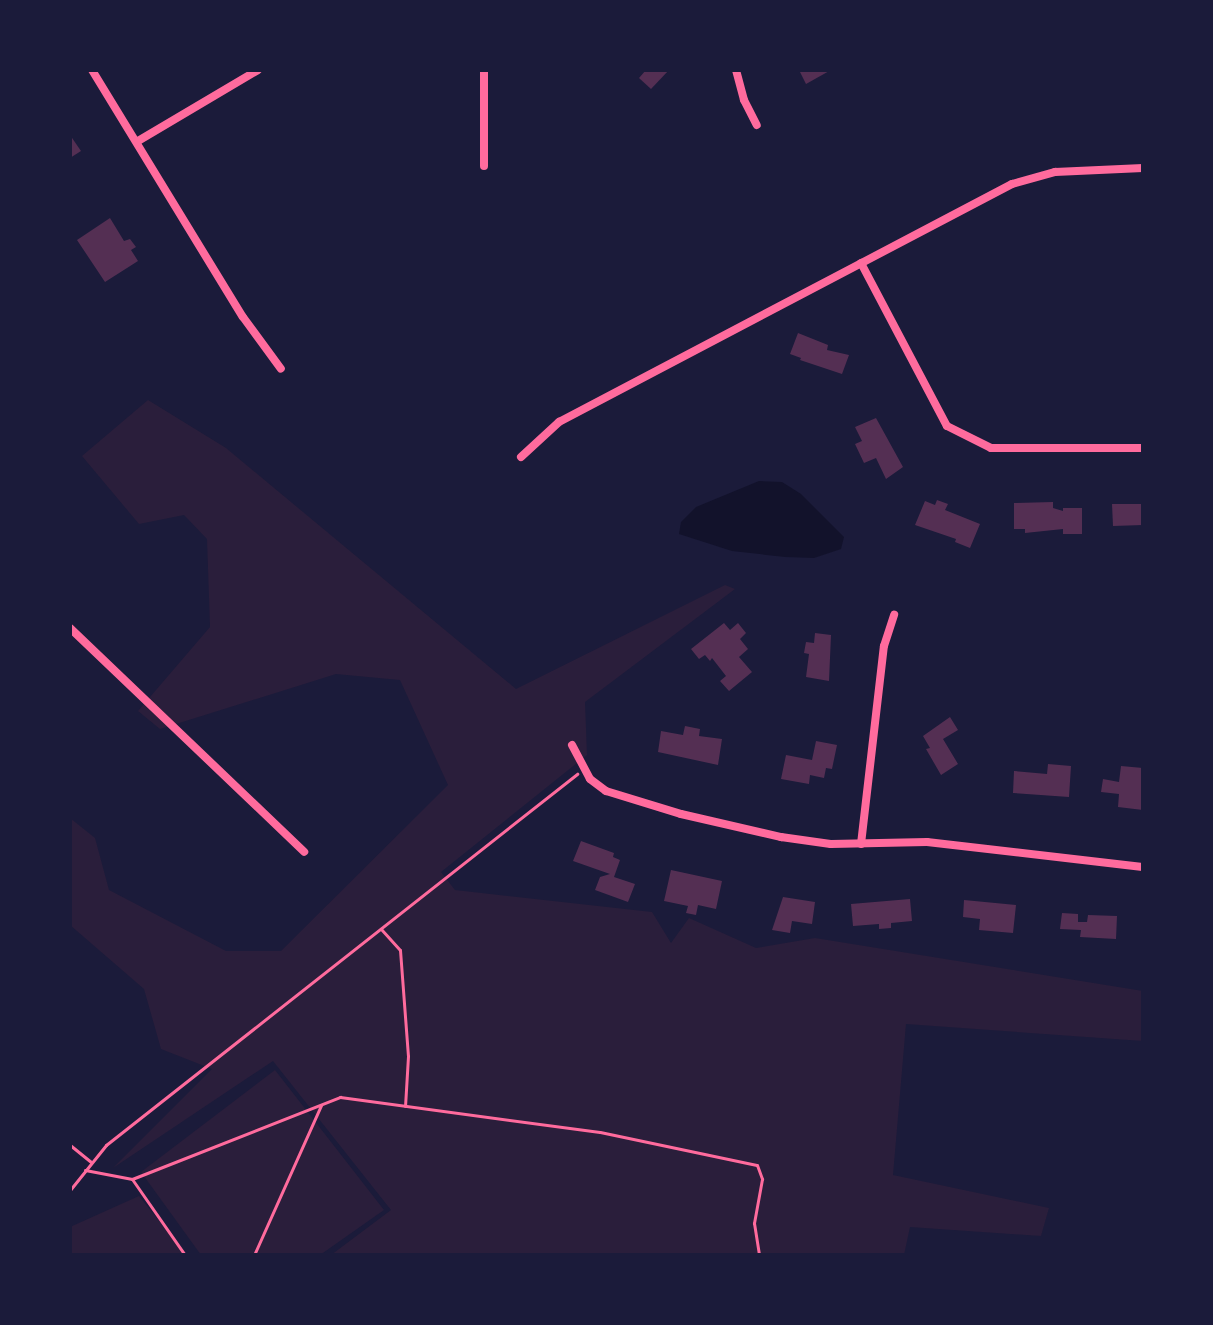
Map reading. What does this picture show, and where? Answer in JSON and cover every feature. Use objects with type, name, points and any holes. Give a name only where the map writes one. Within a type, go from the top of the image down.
[{"type":"street","points":[[92,70],[243,317],[281,369]]},
{"type":"street","points":[[138,141],[258,70]]},
{"type":"street","points":[[484,70],[484,166]]},
{"type":"street","points":[[736,70],[744,100],[757,125]]},
{"type":"street","points":[[521,457],[559,422],[1012,184],[1055,172],[1143,168]]},
{"type":"street","points":[[861,263],[947,426],[991,448],[1143,448]]},
{"type":"street","points":[[861,844],[884,646],[894,615]]},
{"type":"street","points":[[70,628],[304,852]]},
{"type":"street","points":[[572,745],[583,769],[606,791],[681,814],[781,837],[861,844],[927,842],[1143,867]]},
{"type":"path","points":[[70,1190],[106,1145],[583,769]]},
{"type":"path","points":[[381,929],[400,950],[408,1056],[405,1106]]},
{"type":"path","points":[[85,1170],[132,1179],[340,1097],[600,1132],[757,1165],[762,1179],[754,1223],[759,1255]]},
{"type":"path","points":[[254,1255],[321,1105]]},
{"type":"path","points":[[70,1145],[91,1162]]},
{"type":"path","points":[[132,1179],[185,1255]]},
{"type":"shaded area","points":[[148,400],[226,448],[516,689],[725,585],[735,589],[585,702],[587,755],[441,872],[455,890],[652,912],[671,943],[689,918],[756,948],[815,938],[1143,991],[1143,1041],[906,1024],[893,1175],[1049,1208],[1041,1236],[910,1227],[904,1255],[331,1255],[391,1210],[273,1061],[113,1168],[212,1069],[161,1049],[144,989],[70,925],[70,818],[95,838],[109,890],[226,951],[281,951],[448,785],[400,680],[336,674],[160,729],[138,711],[210,627],[207,539],[184,515],[139,524],[82,456]]},
{"type":"shaded area","points":[[759,481],[782,482],[801,494],[844,537],[841,549],[814,558],[785,557],[732,551],[679,534],[681,522],[696,507]]},
{"type":"shaded area","points":[[275,1070],[384,1210],[320,1255],[201,1255],[141,1172]]},
{"type":"shaded area","points":[[139,1196],[187,1255],[70,1255],[70,1227]]},
{"type":"building","points":[[646,70],[669,70],[651,89],[639,78]]},
{"type":"building","points":[[799,70],[831,70],[806,84]]},
{"type":"building","points":[[70,135],[81,151],[70,158]]},
{"type":"building","points":[[110,218],[124,241],[130,239],[136,247],[131,250],[138,261],[105,282],[77,240]]},
{"type":"building","points":[[798,333],[828,345],[827,350],[849,355],[842,374],[790,354]]},
{"type":"building","points":[[876,418],[903,467],[886,479],[876,458],[864,463],[855,444],[862,441],[855,427]]},
{"type":"building","points":[[937,500],[948,504],[945,510],[980,524],[970,548],[955,542],[956,539],[915,525],[925,501],[935,505]]},
{"type":"building","points":[[1053,502],[1053,508],[1063,511],[1063,508],[1082,508],[1082,534],[1063,534],[1063,529],[1025,533],[1025,529],[1014,529],[1014,503]]},
{"type":"building","points":[[1112,504],[1143,504],[1143,525],[1113,526]]},
{"type":"building","points":[[724,623],[730,630],[738,623],[746,633],[740,639],[748,649],[739,657],[752,672],[729,691],[720,681],[726,676],[712,658],[710,661],[705,655],[699,659],[691,649]]},
{"type":"building","points":[[815,633],[831,635],[829,681],[806,677],[809,654],[804,653],[806,642],[814,643]]},
{"type":"building","points":[[950,717],[958,730],[943,739],[958,764],[941,775],[926,749],[930,748],[923,736]]},
{"type":"building","points":[[685,726],[700,729],[699,736],[722,739],[718,765],[658,752],[661,731],[683,735]]},
{"type":"building","points":[[816,741],[837,745],[832,769],[826,768],[824,778],[810,775],[809,784],[781,779],[786,755],[812,760]]},
{"type":"building","points":[[1048,764],[1071,766],[1069,797],[1013,793],[1014,771],[1047,774]]},
{"type":"building","points":[[1121,766],[1143,768],[1143,810],[1118,807],[1119,794],[1101,792],[1103,779],[1119,782]]},
{"type":"building","points":[[581,841],[614,853],[613,857],[620,860],[614,877],[635,884],[628,902],[595,890],[600,877],[610,874],[573,861]]},
{"type":"building","points":[[671,870],[722,881],[716,909],[698,905],[696,915],[686,913],[688,906],[664,901]]},
{"type":"building","points":[[783,897],[815,902],[812,924],[792,921],[790,933],[772,930]]},
{"type":"building","points":[[910,899],[912,921],[891,923],[891,928],[879,929],[879,924],[853,926],[851,904]]},
{"type":"building","points":[[964,900],[1016,905],[1013,933],[979,930],[980,919],[963,917]]},
{"type":"building","points":[[1062,913],[1078,914],[1078,922],[1087,922],[1088,915],[1117,916],[1116,939],[1080,937],[1081,930],[1060,929]]}]
